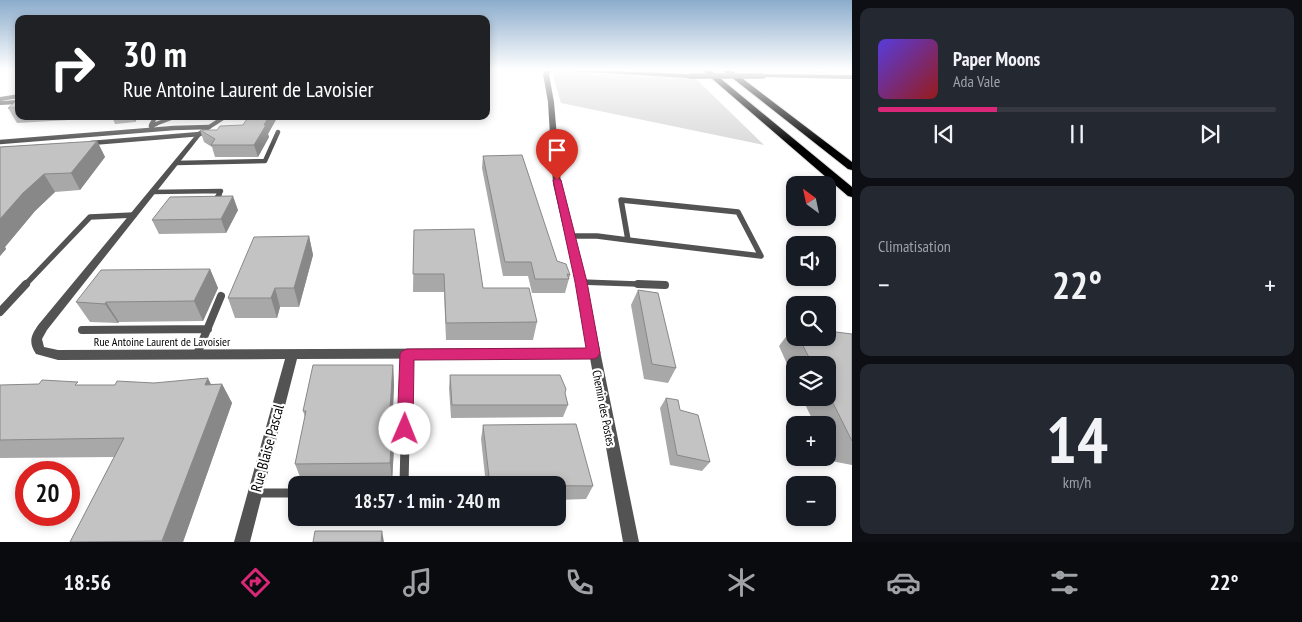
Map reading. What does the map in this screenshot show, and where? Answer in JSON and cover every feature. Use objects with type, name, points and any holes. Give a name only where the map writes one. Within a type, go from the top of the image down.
[{"type":"highway","points":[[735,94],[852,193]]},
{"type":"highway","points":[[758,94],[852,167]]},
{"type":"street","name":"Chemin des Postes","points":[[549,94],[557,184],[581,282],[631,542]]},
{"type":"street","name":"Rue Antoine Laurent de Lavoisier","points":[[220,120],[204,130],[152,192],[43,327],[36,338],[37,347],[45,353],[58,355],[594,353]]},
{"type":"street","name":"Rue Blaise Pascal","points":[[242,542],[292,354]]},
{"type":"lane","points":[[0,99],[15,97]]},
{"type":"lane","points":[[0,103],[15,102]]},
{"type":"lane","points":[[150,128],[154,120]]},
{"type":"lane","points":[[150,128],[168,120]]},
{"type":"lane","points":[[0,142],[150,128],[204,130]]},
{"type":"lane","points":[[90,143],[204,130]]},
{"type":"lane","points":[[176,163],[264,161],[278,132]]},
{"type":"lane","points":[[152,192],[221,191],[213,205]]},
{"type":"lane","points":[[570,236],[628,240],[761,256],[738,212],[621,200],[628,240]]},
{"type":"lane","points":[[0,312],[90,217],[134,215]]},
{"type":"lane","points":[[581,282],[665,285]]},
{"type":"lane","points":[[197,354],[222,296]]},
{"type":"lane","points":[[82,330],[208,329]]},
{"type":"lane","points":[[404,476],[407,354]]},
{"type":"lane","points":[[255,493],[288,493]]},
{"type":"shaded area","points":[[558,94],[712,94],[764,145],[561,103]]},
{"type":"building","points":[[15,102],[15,107],[8,108]]},
{"type":"building","points":[[246,120],[267,120],[264,125],[266,125],[254,145],[211,145],[215,139],[200,130],[217,130],[220,126],[243,125]]},
{"type":"building","points":[[97,141],[71,173],[44,174],[23,193],[0,219],[0,147]]},
{"type":"building","points":[[522,155],[557,261],[566,264],[570,275],[567,274],[569,279],[535,279],[531,262],[505,262],[483,156]]},
{"type":"building","points":[[233,196],[221,219],[152,220],[170,197]]},
{"type":"building","points":[[474,229],[483,288],[529,288],[537,322],[446,323],[444,274],[413,274],[414,230]]},
{"type":"building","points":[[309,236],[294,288],[275,288],[271,298],[228,298],[254,237]]},
{"type":"building","points":[[210,269],[194,301],[106,302],[105,304],[76,302],[101,270]]},
{"type":"building","points":[[638,290],[658,293],[676,368],[652,364]]},
{"type":"building","points":[[836,332],[852,334],[852,441],[834,406],[836,356],[808,356],[803,346],[836,346]]},
{"type":"building","points":[[313,365],[393,365],[390,409],[393,409],[390,463],[295,464],[306,411],[303,411]]},
{"type":"building","points":[[450,375],[560,375],[566,389],[568,405],[452,405]]},
{"type":"building","points":[[208,378],[205,385],[222,384],[162,541],[70,542],[80,526],[124,438],[0,440],[0,385],[39,384],[42,380],[78,382],[75,385],[115,385],[117,381],[154,383]]},
{"type":"building","points":[[666,398],[678,400],[680,410],[698,415],[710,462],[677,455]]},
{"type":"building","points":[[576,424],[593,486],[566,486],[566,476],[489,476],[483,425]]},
{"type":"building","points":[[315,531],[382,531],[381,542],[313,542]]},
{"type":"route","points":[[405,429],[407,354],[594,353],[581,282],[557,180]]}]
